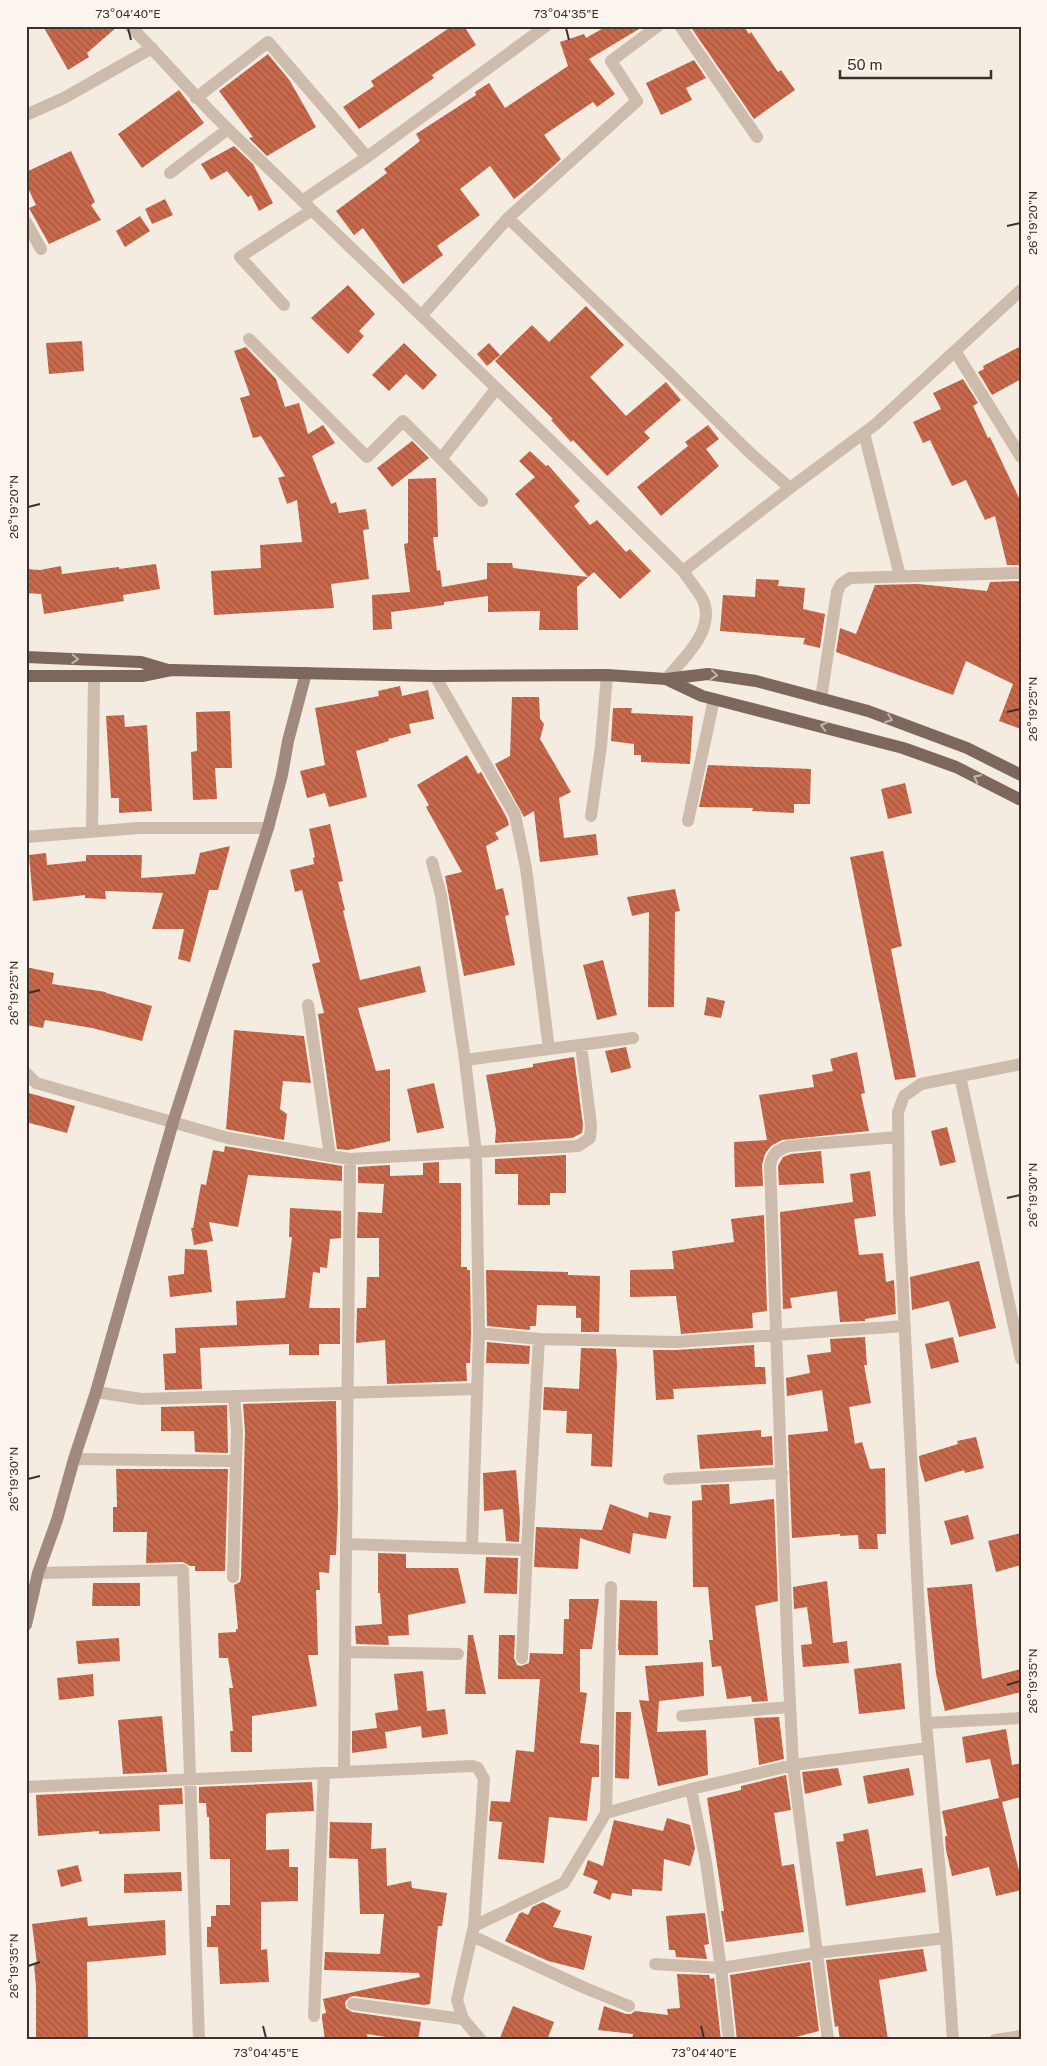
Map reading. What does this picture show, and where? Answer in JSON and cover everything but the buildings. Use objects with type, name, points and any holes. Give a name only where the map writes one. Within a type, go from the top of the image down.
[{"type":"main road","points":[[26,657],[141,662],[171,670]]},
{"type":"main road","points":[[26,676],[142,676],[171,670],[436,676],[607,675],[666,679],[708,674],[756,681],[868,711],[968,748],[1021,775]]},
{"type":"main road","points":[[26,1624],[38,1573],[57,1520],[74,1459],[96,1392],[173,1122],[268,828],[306,673]]},
{"type":"main road","points":[[666,679],[683,688],[714,698],[903,748],[956,767],[1021,800]]},
{"type":"street","points":[[130,26],[196,98],[422,315],[683,571],[703,600],[705,613],[702,634],[666,679]]},
{"type":"street","points":[[302,201],[367,157],[546,26]]},
{"type":"street","points":[[422,315],[508,218],[637,100],[611,61],[658,26]]},
{"type":"street","points":[[680,26],[758,137]]},
{"type":"street","points":[[196,98],[268,42],[367,157]]},
{"type":"street","points":[[26,115],[64,98],[152,48]]},
{"type":"street","points":[[170,173],[228,129]]},
{"type":"street","points":[[284,305],[240,257],[312,210]]},
{"type":"street","points":[[508,218],[664,368],[748,452],[790,488]]},
{"type":"street","points":[[26,222],[41,249]]},
{"type":"street","points":[[683,571],[864,433],[1021,290]]},
{"type":"street","points":[[249,339],[367,457],[403,422],[482,501]]},
{"type":"street","points":[[955,351],[1021,457]]},
{"type":"street","points":[[441,459],[496,389]]},
{"type":"street","points":[[864,433],[900,576]]},
{"type":"street","points":[[821,699],[837,592],[841,584],[850,578],[1021,573]]},
{"type":"street","points":[[591,816],[600,755],[607,675]]},
{"type":"street","points":[[436,676],[515,815],[526,868],[549,1049]]},
{"type":"street","points":[[92,832],[94,677]]},
{"type":"street","points":[[688,821],[714,698]]},
{"type":"street","points":[[26,837],[139,828],[268,828]]},
{"type":"street","points":[[432,862],[441,895],[465,1060],[476,1152],[479,1333],[472,1548]]},
{"type":"street","points":[[308,1005],[330,1156]]},
{"type":"street","points":[[465,1060],[633,1038]]},
{"type":"street","points":[[26,1073],[36,1083],[228,1138],[350,1159],[578,1146],[590,1138],[591,1125],[581,1045]]},
{"type":"street","points":[[953,2040],[946,1938],[926,1723],[919,1613],[899,1214],[898,1112],[904,1096],[921,1084],[1021,1064]]},
{"type":"street","points":[[960,1076],[1021,1359]]},
{"type":"street","points":[[828,2040],[794,1765],[790,1707],[778,1334],[770,1165],[772,1156],[778,1150],[789,1146],[898,1137]]},
{"type":"street","points":[[344,1772],[350,1159]]},
{"type":"street","points":[[479,1333],[540,1339],[676,1342],[905,1326]]},
{"type":"street","points":[[522,1658],[540,1339]]},
{"type":"street","points":[[96,1392],[141,1399],[476,1389]]},
{"type":"street","points":[[232,1578],[237,1432],[234,1396]]},
{"type":"street","points":[[74,1459],[236,1461]]},
{"type":"street","points":[[669,1479],[782,1473]]},
{"type":"street","points":[[346,1544],[527,1550]]},
{"type":"street","points":[[38,1573],[183,1570],[199,2040]]},
{"type":"street","points":[[473,1931],[564,1883],[606,1813],[611,1587]]},
{"type":"street","points":[[345,1652],[458,1654]]},
{"type":"street","points":[[682,1716],[790,1707]]},
{"type":"street","points":[[926,1723],[1021,1718]]},
{"type":"street","points":[[606,1813],[691,1789],[794,1765],[928,1748]]},
{"type":"street","points":[[26,1787],[472,1766],[478,1768],[484,1779],[473,1931],[457,2000],[463,2020],[481,2040]]},
{"type":"street","points":[[314,2016],[324,1773]]},
{"type":"street","points":[[691,1789],[706,1862],[729,2040]]},
{"type":"street","points":[[473,1931],[585,1988],[629,2006]]},
{"type":"street","points":[[655,1964],[721,1968],[817,1953],[946,1938]]},
{"type":"street","points":[[353,2004],[463,2020]]},
{"type":"street","points":[[996,2040],[1021,2036]]}]
